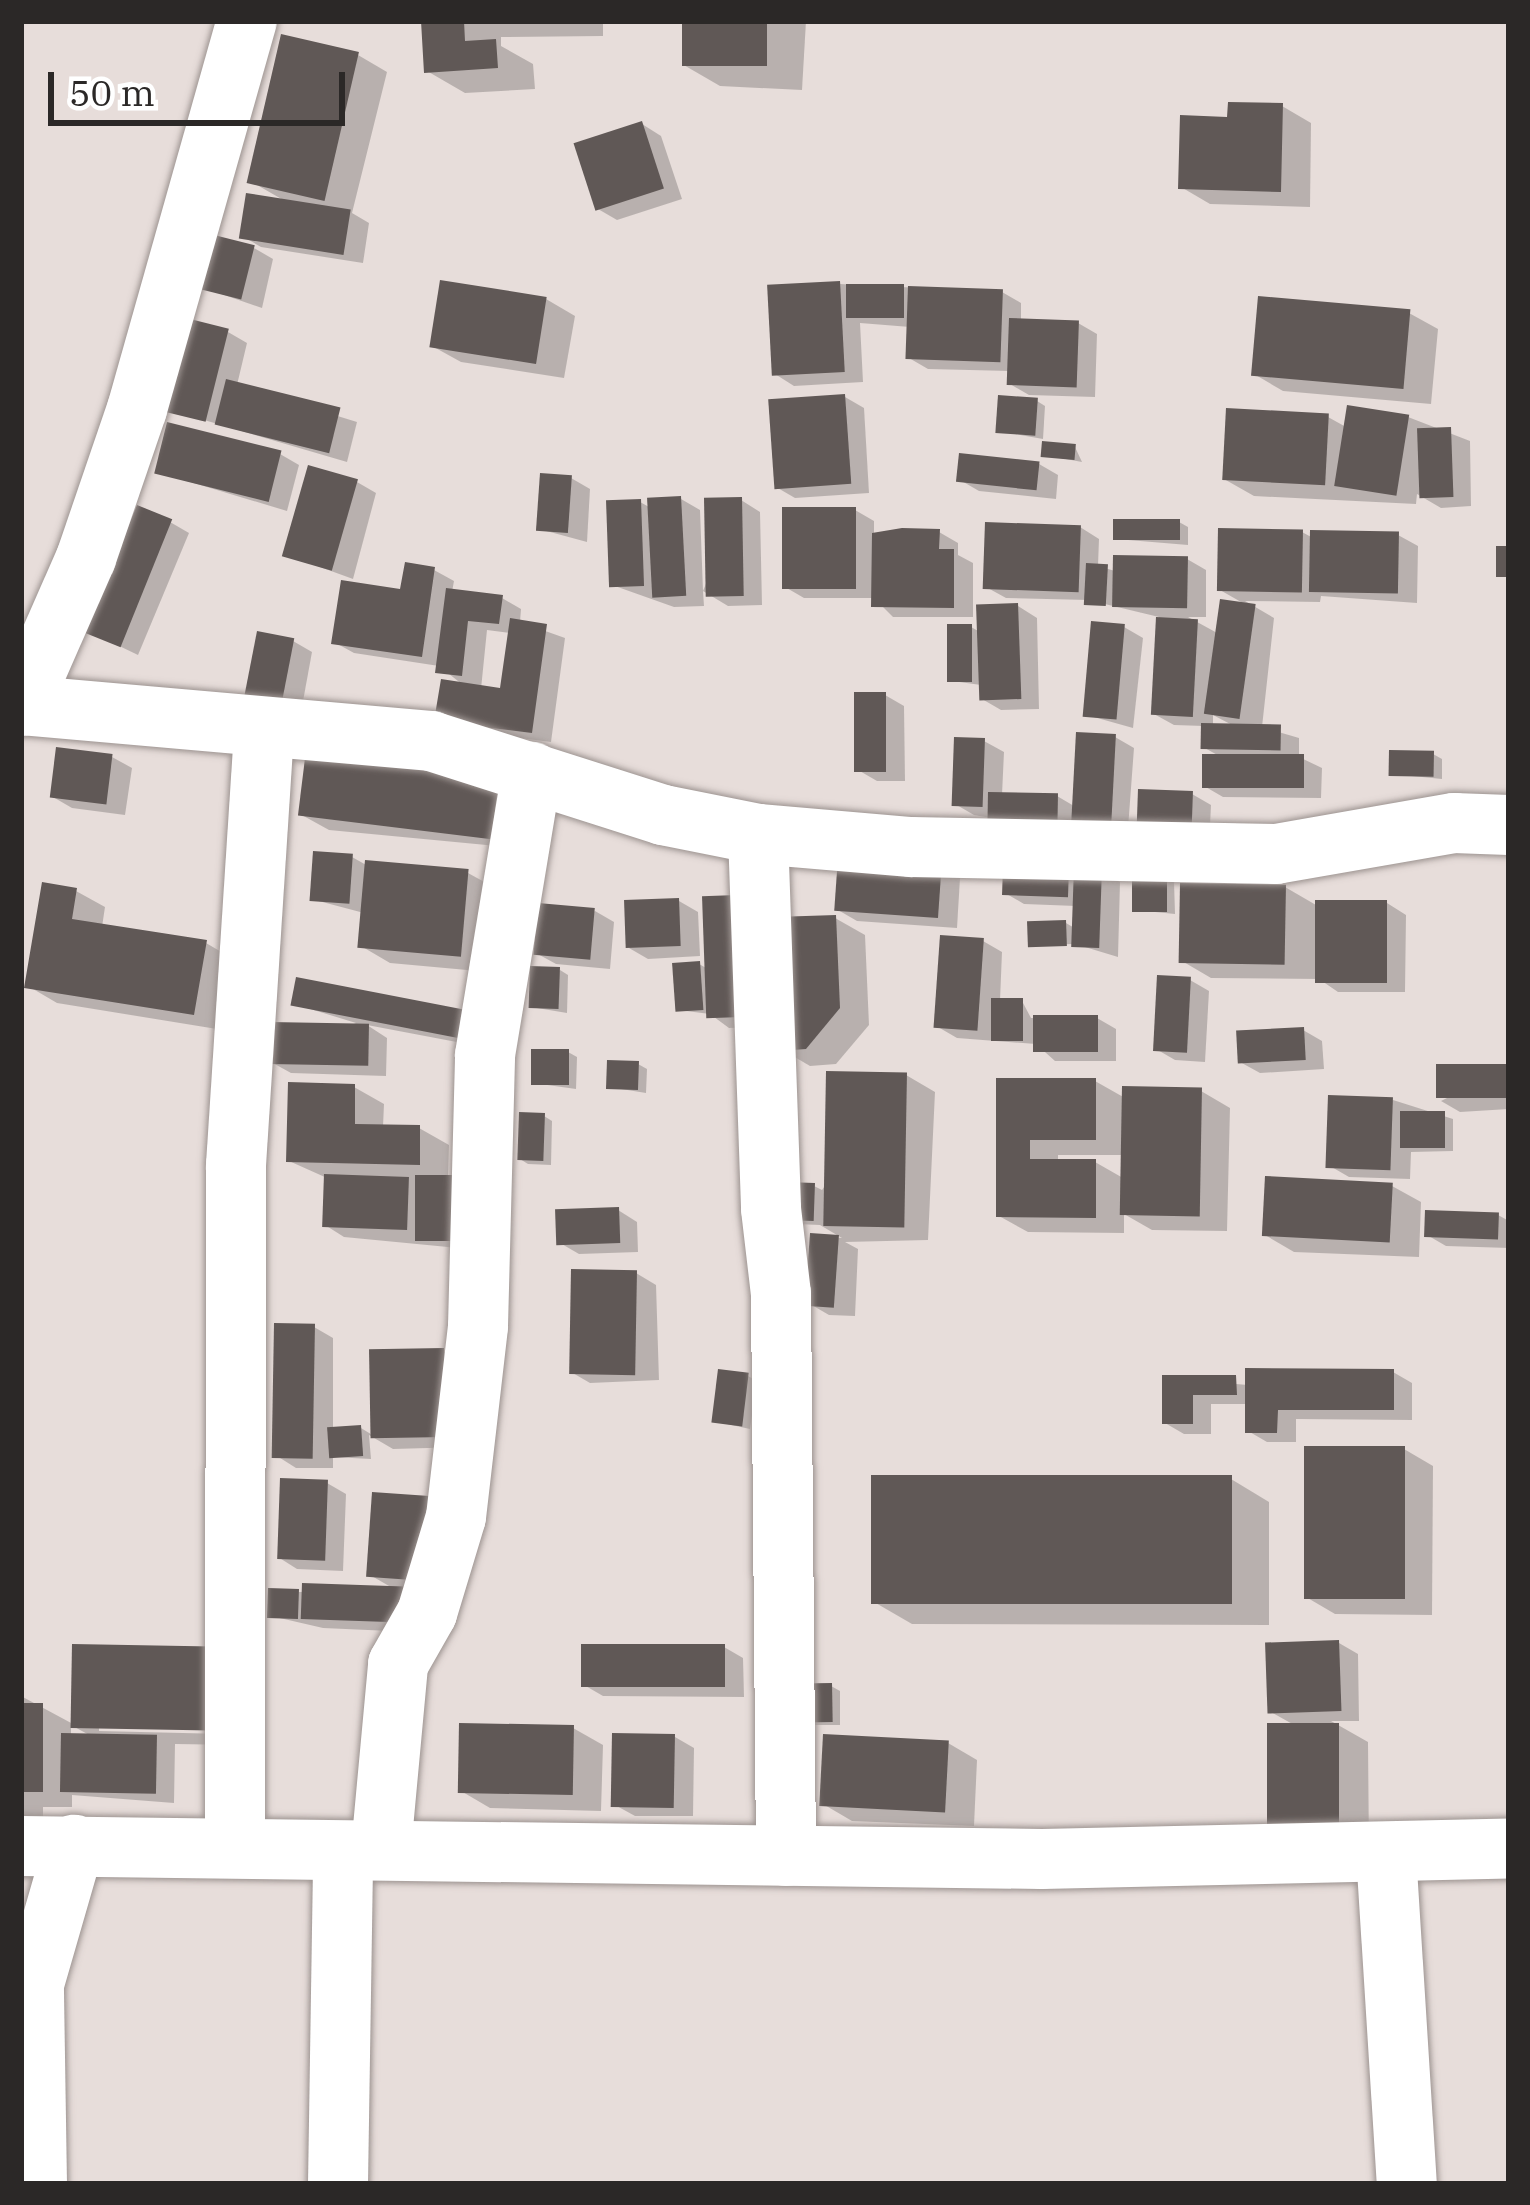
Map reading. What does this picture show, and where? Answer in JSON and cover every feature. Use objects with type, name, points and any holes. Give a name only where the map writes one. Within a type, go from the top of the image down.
[{"type":"street","points":[[247,21],[137,409],[86,558],[21,706],[264,731],[430,741],[663,815],[758,834],[1148,855],[1276,854],[1454,824],[1509,825]]},
{"type":"street","points":[[235,1846],[236,1165],[264,731]]},
{"type":"street","points":[[338,2184],[362,1851],[398,1664],[428,1613],[456,1517],[478,1326],[484,1055],[532,772]]},
{"type":"street","points":[[758,834],[770,1209],[781,1294],[786,1856]]},
{"type":"street","points":[[38,2184],[34,1984],[47,1845],[786,1856],[1386,1853],[1509,1848]]},
{"type":"street","points":[[1386,1853],[1407,2184]]},
{"type":"building","points":[[421,21],[464,21],[465,41],[496,39],[498,68],[424,73]]},
{"type":"building","points":[[682,21],[767,21],[767,66],[682,66]]},
{"type":"building","points":[[281,34],[359,52],[325,201],[247,183]]},
{"type":"building","points":[[1228,102],[1283,103],[1281,192],[1178,189],[1180,115],[1227,117]]},
{"type":"building","points":[[642,121],[664,189],[595,211],[574,143]]},
{"type":"building","points":[[246,193],[351,210],[343,255],[239,238]]},
{"type":"building","points":[[214,235],[255,245],[241,299],[200,289]]},
{"type":"building","points":[[440,280],[547,297],[536,364],[429,347]]},
{"type":"building","points":[[840,281],[845,372],[772,376],[767,285]]},
{"type":"building","points":[[846,284],[904,284],[904,318],[846,318]]},
{"type":"building","points":[[908,286],[1003,289],[1000,362],[905,359]]},
{"type":"building","points":[[1258,296],[1410,309],[1403,389],[1251,376]]},
{"type":"building","points":[[1009,318],[1079,320],[1077,387],[1007,385]]},
{"type":"building","points":[[190,319],[229,329],[206,422],[167,412]]},
{"type":"building","points":[[226,379],[340,408],[329,453],[215,425]]},
{"type":"building","points":[[845,394],[851,484],[774,489],[768,399]]},
{"type":"building","points":[[998,395],[1038,398],[1035,436],[995,433]]},
{"type":"building","points":[[1347,405],[1409,415],[1396,496],[1334,486]]},
{"type":"building","points":[[1226,408],[1329,413],[1325,485],[1222,480]]},
{"type":"building","points":[[167,422],[281,451],[269,502],[154,473]]},
{"type":"building","points":[[1451,427],[1453,497],[1419,498],[1417,428]]},
{"type":"building","points":[[1042,441],[1076,444],[1074,460],[1041,457]]},
{"type":"building","points":[[959,453],[1040,461],[1037,490],[956,482]]},
{"type":"building","points":[[308,465],[358,479],[332,571],[282,556]]},
{"type":"building","points":[[540,473],[572,475],[568,533],[536,531]]},
{"type":"building","points":[[681,496],[686,596],[652,598],[647,498]]},
{"type":"building","points":[[742,497],[744,596],[706,597],[704,498]]},
{"type":"building","points":[[641,499],[644,586],[609,587],[606,500]]},
{"type":"building","points":[[137,505],[172,519],[121,647],[85,633]]},
{"type":"building","points":[[782,507],[856,507],[856,589],[782,589]]},
{"type":"building","points":[[1113,519],[1180,519],[1180,540],[1113,540]]},
{"type":"building","points":[[985,522],[1081,525],[1079,592],[983,589]]},
{"type":"building","points":[[1218,528],[1303,529],[1302,592],[1217,591]]},
{"type":"building","points":[[940,529],[939,549],[954,549],[954,608],[871,607],[872,533]]},
{"type":"building","points":[[1310,530],[1399,532],[1398,594],[1309,592]]},
{"type":"building","points":[[1496,546],[1509,546],[1509,577],[1496,577]]},
{"type":"building","points":[[1113,555],[1188,556],[1187,608],[1112,607]]},
{"type":"building","points":[[405,562],[435,567],[422,657],[331,644],[341,580],[400,589]]},
{"type":"building","points":[[1086,563],[1108,564],[1106,606],[1084,605]]},
{"type":"building","points":[[446,588],[503,595],[499,624],[468,621],[462,676],[435,673]]},
{"type":"building","points":[[1220,599],[1256,604],[1240,719],[1204,714]]},
{"type":"building","points":[[1018,603],[1021,699],[979,700],[976,604]]},
{"type":"building","points":[[1156,617],[1198,619],[1193,717],[1151,715]]},
{"type":"building","points":[[510,618],[547,624],[532,733],[434,721],[441,679],[500,688]]},
{"type":"building","points":[[1091,621],[1125,624],[1117,720],[1083,717]]},
{"type":"building","points":[[947,624],[972,624],[972,682],[947,682]]},
{"type":"building","points":[[257,631],[294,638],[280,714],[242,707]]},
{"type":"building","points":[[854,692],[886,692],[886,772],[854,772]]},
{"type":"building","points":[[1201,723],[1281,724],[1281,750],[1201,749]]},
{"type":"building","points":[[1076,732],[1116,734],[1111,832],[1071,830]]},
{"type":"building","points":[[954,737],[985,738],[983,807],[952,806]]},
{"type":"building","points":[[56,747],[113,754],[106,805],[50,798]]},
{"type":"building","points":[[306,750],[500,774],[492,839],[298,816]]},
{"type":"building","points":[[1389,750],[1434,751],[1434,777],[1389,776]]},
{"type":"building","points":[[1202,754],[1304,754],[1304,788],[1202,788]]},
{"type":"building","points":[[1138,789],[1193,791],[1191,838],[1136,836]]},
{"type":"building","points":[[988,792],[1058,793],[1057,825],[987,824]]},
{"type":"building","points":[[313,851],[353,854],[349,904],[310,901]]},
{"type":"building","points":[[838,857],[942,864],[938,918],[834,911]]},
{"type":"building","points":[[365,860],[469,869],[461,957],[357,948]]},
{"type":"building","points":[[1003,867],[1069,869],[1068,897],[1002,895]]},
{"type":"building","points":[[1074,867],[1102,868],[1099,948],[1071,947]]},
{"type":"building","points":[[1132,873],[1167,873],[1167,912],[1132,912]]},
{"type":"building","points":[[42,882],[77,888],[72,919],[207,940],[194,1015],[24,988]]},
{"type":"building","points":[[1180,883],[1286,885],[1285,965],[1179,963]]},
{"type":"building","points":[[737,895],[741,1017],[706,1018],[702,896]]},
{"type":"building","points":[[679,898],[681,946],[626,948],[624,900]]},
{"type":"building","points":[[1315,900],[1387,900],[1387,983],[1315,983]]},
{"type":"building","points":[[538,903],[595,908],[590,960],[533,955]]},
{"type":"building","points":[[836,915],[840,1008],[806,1049],[778,1051],[775,917]]},
{"type":"building","points":[[1066,920],[1067,946],[1028,947],[1027,921]]},
{"type":"building","points":[[940,935],[984,938],[977,1031],[934,1028]]},
{"type":"building","points":[[700,961],[703,1010],[675,1012],[672,963]]},
{"type":"building","points":[[530,966],[560,967],[559,1009],[529,1008]]},
{"type":"building","points":[[1157,975],[1191,977],[1187,1053],[1153,1051]]},
{"type":"building","points":[[296,977],[469,1011],[463,1039],[290,1005]]},
{"type":"building","points":[[991,998],[1023,998],[1023,1041],[991,1041]]},
{"type":"building","points":[[1033,1015],[1098,1015],[1098,1052],[1033,1052]]},
{"type":"building","points":[[270,1022],[369,1024],[368,1066],[269,1064]]},
{"type":"building","points":[[1304,1027],[1306,1060],[1238,1064],[1236,1031]]},
{"type":"building","points":[[531,1049],[569,1049],[569,1085],[531,1085]]},
{"type":"building","points":[[607,1060],[639,1061],[638,1090],[606,1089]]},
{"type":"building","points":[[1436,1064],[1509,1064],[1509,1098],[1436,1098]]},
{"type":"building","points":[[826,1071],[907,1072],[904,1227],[823,1226]]},
{"type":"building","points":[[996,1078],[1096,1078],[1096,1140],[1030,1140],[1030,1159],[1096,1159],[1096,1218],[996,1217]]},
{"type":"building","points":[[288,1082],[355,1084],[355,1124],[420,1125],[420,1165],[286,1162]]},
{"type":"building","points":[[1122,1086],[1202,1087],[1200,1216],[1120,1215]]},
{"type":"building","points":[[1328,1095],[1393,1097],[1390,1170],[1325,1168]]},
{"type":"building","points":[[1400,1111],[1445,1111],[1445,1148],[1400,1148]]},
{"type":"building","points":[[519,1112],[545,1113],[543,1161],[517,1160]]},
{"type":"building","points":[[324,1174],[409,1177],[407,1230],[322,1227]]},
{"type":"building","points":[[415,1175],[460,1175],[460,1241],[415,1241]]},
{"type":"building","points":[[1265,1176],[1393,1183],[1390,1243],[1262,1236]]},
{"type":"building","points":[[785,1182],[815,1183],[814,1221],[784,1220]]},
{"type":"building","points":[[619,1207],[620,1243],[556,1245],[555,1209]]},
{"type":"building","points":[[1425,1210],[1499,1213],[1498,1240],[1424,1237]]},
{"type":"building","points":[[810,1233],[839,1235],[834,1308],[805,1306]]},
{"type":"building","points":[[571,1269],[637,1270],[635,1375],[569,1374]]},
{"type":"building","points":[[274,1323],[315,1324],[313,1459],[272,1458]]},
{"type":"building","points":[[444,1348],[446,1437],[371,1438],[369,1349]]},
{"type":"building","points":[[1245,1368],[1394,1369],[1394,1410],[1278,1410],[1277,1433],[1245,1433]]},
{"type":"building","points":[[718,1369],[749,1373],[742,1426],[711,1423]]},
{"type":"building","points":[[1162,1375],[1236,1375],[1237,1395],[1193,1395],[1193,1424],[1162,1424]]},
{"type":"building","points":[[361,1425],[363,1456],[329,1458],[327,1427]]},
{"type":"building","points":[[1304,1446],[1405,1446],[1405,1599],[1304,1599]]},
{"type":"building","points":[[871,1475],[1232,1475],[1232,1604],[871,1604]]},
{"type":"building","points":[[280,1478],[328,1480],[325,1561],[277,1559]]},
{"type":"building","points":[[372,1492],[433,1496],[427,1581],[366,1577]]},
{"type":"building","points":[[302,1583],[419,1587],[418,1623],[301,1619]]},
{"type":"building","points":[[268,1588],[299,1589],[298,1619],[267,1618]]},
{"type":"building","points":[[1339,1640],[1341,1711],[1268,1714],[1265,1643]]},
{"type":"building","points":[[72,1644],[212,1646],[211,1730],[71,1728]]},
{"type":"building","points":[[581,1644],[725,1644],[725,1687],[581,1687]]},
{"type":"building","points":[[832,1683],[833,1722],[801,1723],[800,1684]]},
{"type":"building","points":[[21,1703],[43,1703],[43,1792],[21,1792]]},
{"type":"building","points":[[459,1723],[574,1725],[573,1795],[458,1793]]},
{"type":"building","points":[[1267,1723],[1339,1723],[1339,1837],[1267,1837]]},
{"type":"building","points":[[61,1733],[157,1735],[156,1794],[60,1792]]},
{"type":"building","points":[[612,1733],[675,1734],[674,1808],[611,1807]]},
{"type":"building","points":[[823,1734],[949,1741],[945,1812],[819,1806]]}]
